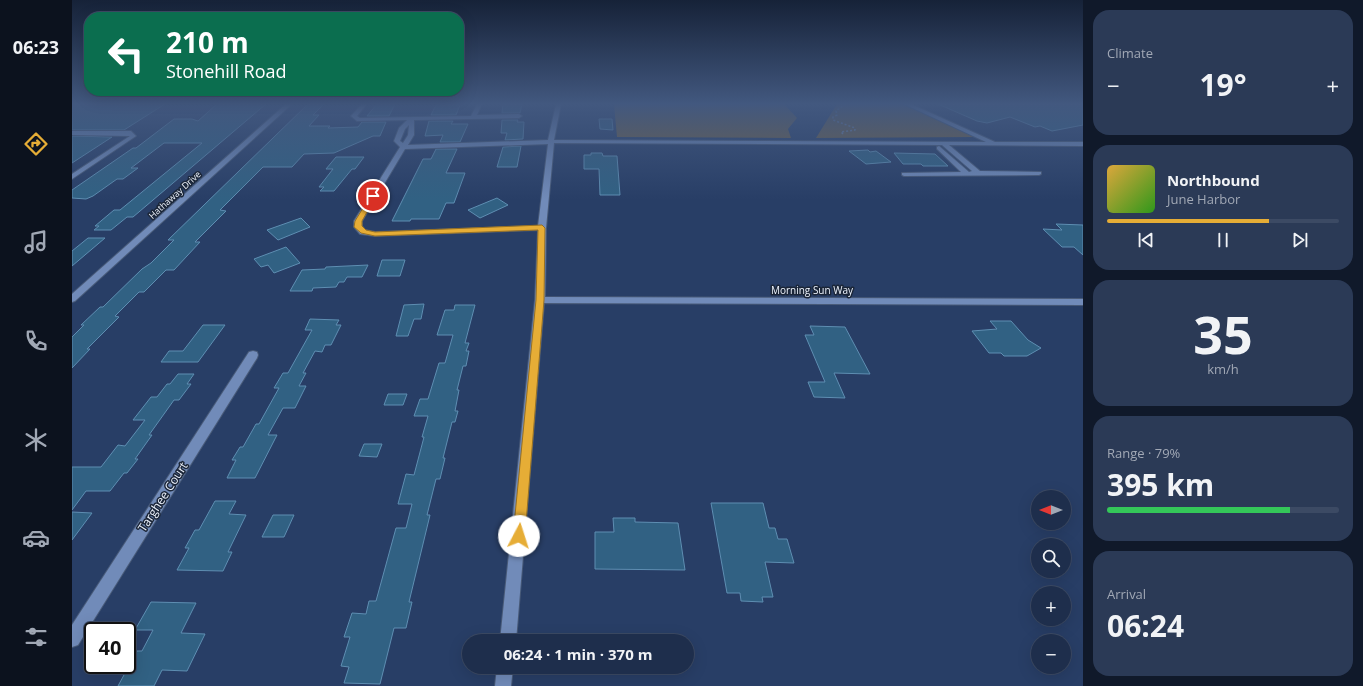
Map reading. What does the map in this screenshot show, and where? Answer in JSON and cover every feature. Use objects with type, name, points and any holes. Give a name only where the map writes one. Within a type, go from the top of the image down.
[{"type":"street","points":[[73,176],[133,136]]},
{"type":"street","name":"Hathaway Drive","points":[[72,300],[254,136]]},
{"type":"street","points":[[399,136],[397,141],[403,147],[551,142],[996,143],[1081,145]]},
{"type":"street","points":[[410,136],[358,221],[358,227],[363,232],[375,234],[542,228]]},
{"type":"street","points":[[509,634],[540,300],[542,228],[552,136]]},
{"type":"street","points":[[980,136],[996,143]]},
{"type":"street","points":[[933,143],[967,173]]},
{"type":"street","points":[[943,143],[978,173]]},
{"type":"street","points":[[904,174],[1040,173]]},
{"type":"street","name":"Morning Sun Way","points":[[540,300],[1083,302]]},
{"type":"street","name":"Targhee Court","points":[[72,639],[253,355]]},
{"type":"street","points":[[502,686],[504,674]]},
{"type":"shaded area","points":[[790,136],[791,138],[617,137]]},
{"type":"shaded area","points":[[817,136],[977,137],[816,138]]},
{"type":"building","points":[[72,136],[112,137],[72,163]]},
{"type":"building","points":[[152,136],[228,136],[133,217],[127,217],[111,230],[94,230],[99,226],[95,226],[114,210],[120,210],[202,143],[164,143],[131,168],[138,168],[123,179],[117,179],[93,196],[86,199],[72,198],[72,190],[133,148],[136,148]]},
{"type":"building","points":[[275,136],[373,136],[334,153],[304,154],[292,167],[263,167],[220,210],[226,211],[195,242],[200,242],[174,270],[166,270],[144,292],[139,292],[115,316],[119,317],[87,349],[90,349],[72,368],[72,337],[84,325],[81,325],[100,307],[103,307],[174,240],[168,240]]},
{"type":"building","points":[[443,136],[463,136],[460,142],[440,142]]},
{"type":"building","points":[[506,136],[523,136],[523,139],[505,140]]},
{"type":"building","points":[[521,146],[517,167],[497,167],[503,147]]},
{"type":"building","points":[[436,149],[457,149],[446,173],[465,173],[454,203],[446,203],[439,219],[392,221],[423,159],[431,159]]},
{"type":"building","points":[[868,150],[870,152],[876,151],[891,162],[866,164],[849,151]]},
{"type":"building","points":[[591,153],[602,153],[603,156],[617,156],[620,195],[600,195],[599,169],[584,169],[584,155],[591,155]]},
{"type":"building","points":[[894,153],[935,154],[948,166],[903,164]]},
{"type":"building","points":[[336,157],[364,157],[334,191],[320,191],[324,187],[319,187],[333,169],[326,169]]},
{"type":"building","points":[[497,198],[508,205],[480,218],[468,210]]},
{"type":"building","points":[[301,218],[310,227],[278,240],[267,230]]},
{"type":"building","points":[[1056,224],[1083,225],[1083,255],[1074,247],[1062,247],[1043,229],[1062,230]]},
{"type":"building","points":[[88,238],[105,238],[72,266],[72,251]]},
{"type":"building","points":[[286,247],[300,263],[274,273],[268,265],[261,267],[254,259]]},
{"type":"building","points":[[382,260],[405,260],[400,276],[377,276]]},
{"type":"building","points":[[368,265],[362,277],[347,277],[344,282],[339,282],[336,287],[313,288],[312,291],[290,291],[302,270]]},
{"type":"building","points":[[424,304],[421,319],[414,319],[408,336],[396,336],[404,305]]},
{"type":"building","points":[[455,305],[475,305],[465,343],[469,343],[466,351],[469,351],[466,366],[463,366],[457,390],[459,390],[455,411],[458,411],[455,422],[452,422],[443,458],[445,458],[440,479],[436,479],[427,515],[430,515],[409,602],[412,602],[406,628],[394,628],[380,684],[344,683],[349,667],[341,666],[350,637],[344,637],[352,613],[366,614],[369,601],[376,601],[396,528],[406,528],[412,504],[398,504],[406,474],[414,475],[428,416],[414,416],[420,399],[428,399],[439,363],[445,363],[453,335],[437,335],[445,310],[454,310]]},
{"type":"building","points":[[310,319],[339,320],[336,325],[341,325],[331,345],[325,345],[322,352],[315,351],[303,373],[306,373],[299,386],[306,386],[295,408],[283,408],[268,435],[277,435],[255,478],[227,478],[236,460],[232,460],[240,447],[243,447],[256,424],[259,424],[279,388],[274,388],[283,373],[288,373],[312,330],[305,330]]},
{"type":"building","points":[[990,321],[1011,321],[1028,340],[1041,348],[1027,356],[1004,356],[1001,353],[989,353],[972,331],[997,329]]},
{"type":"building","points":[[203,325],[225,325],[198,362],[161,362],[169,351],[183,351]]},
{"type":"building","points":[[810,326],[845,327],[870,374],[834,373],[845,398],[814,397],[808,382],[825,382],[805,335],[814,335]]},
{"type":"building","points":[[178,374],[194,374],[187,384],[191,384],[179,400],[174,400],[149,435],[152,435],[135,459],[138,459],[127,473],[124,473],[110,491],[86,491],[72,510],[72,467],[101,467],[118,445],[125,446],[145,420],[133,420],[151,397],[157,397],[167,384],[170,384]]},
{"type":"building","points":[[388,394],[407,394],[403,405],[384,405]]},
{"type":"building","points":[[364,444],[382,444],[377,457],[359,456]]},
{"type":"building","points":[[215,501],[236,501],[229,514],[246,515],[228,552],[232,552],[223,571],[177,570],[189,548],[185,548],[195,530],[199,530]]},
{"type":"building","points":[[711,503],[763,503],[769,528],[775,528],[778,539],[787,539],[794,563],[765,562],[773,597],[762,597],[763,602],[741,601],[740,593],[727,593]]},
{"type":"building","points":[[72,512],[92,513],[72,540]]},
{"type":"building","points":[[273,515],[294,515],[284,537],[262,537]]},
{"type":"building","points":[[613,518],[635,518],[635,522],[678,523],[685,570],[595,569],[595,532],[614,532]]},
{"type":"building","points":[[151,602],[196,603],[181,633],[205,634],[187,671],[162,670],[154,686],[118,686],[125,674],[136,674],[136,653],[137,651],[142,651],[153,630],[136,630]]},
{"type":"route","points":[[373,196],[358,221],[358,227],[363,232],[375,234],[542,228],[540,300],[519,536]]}]
